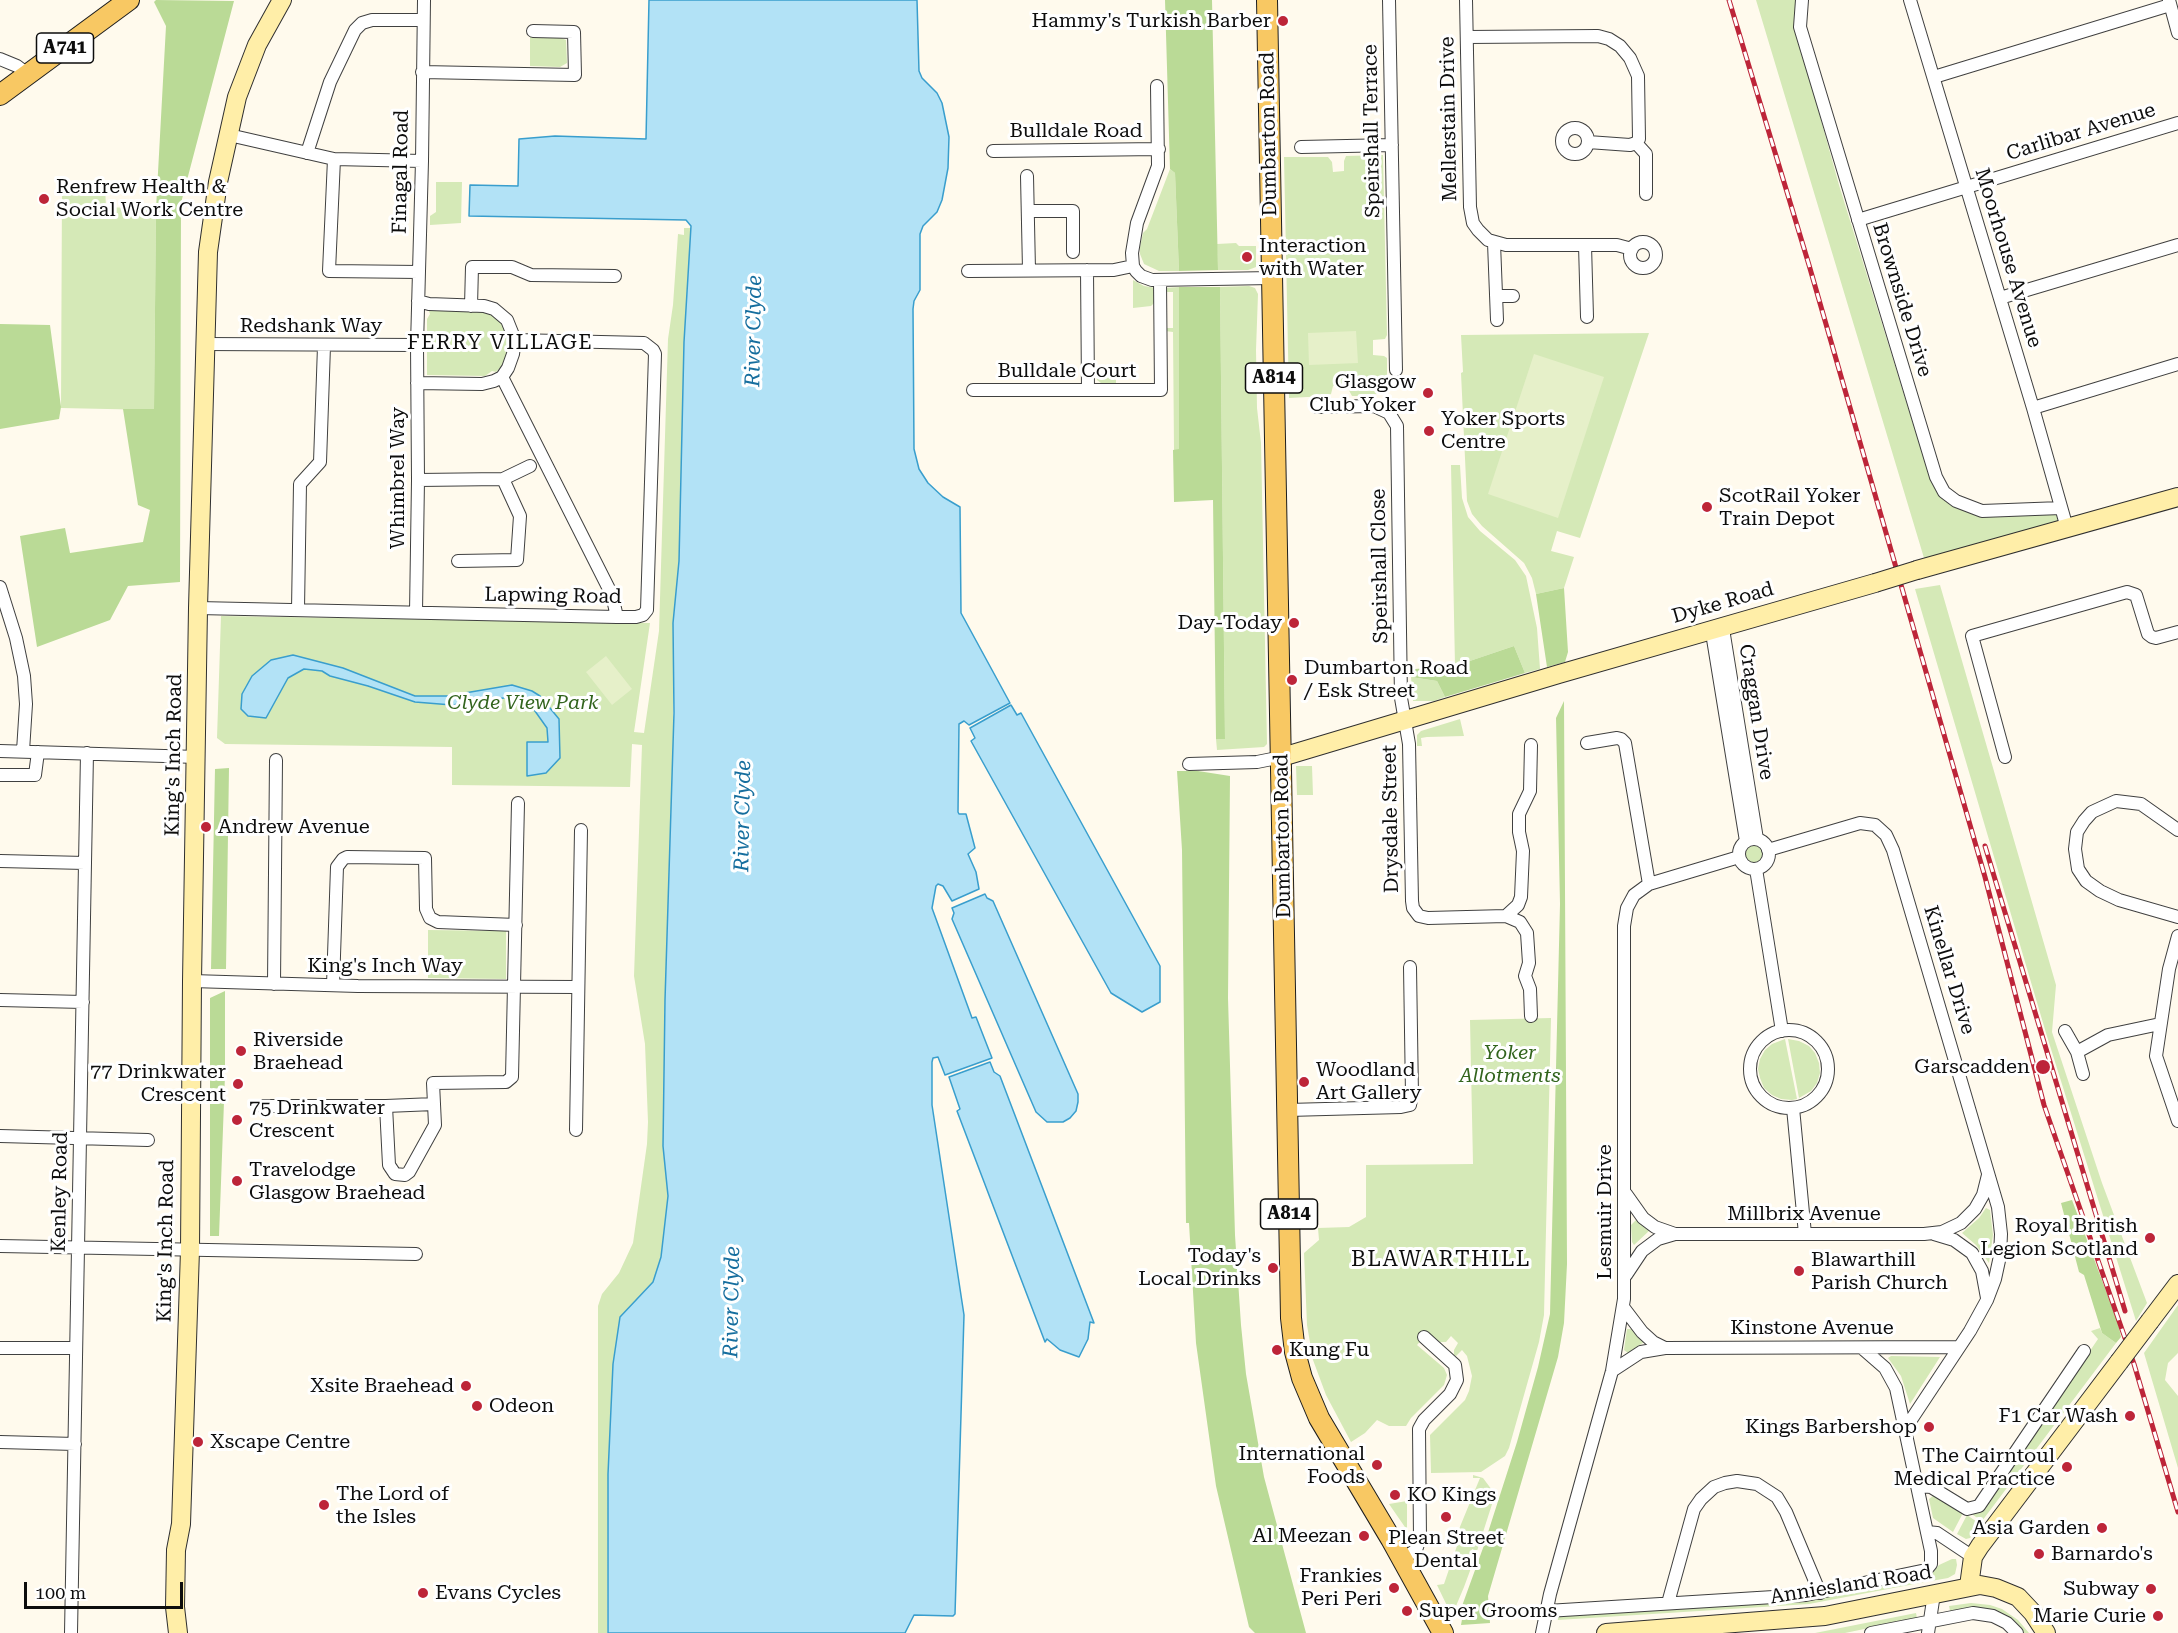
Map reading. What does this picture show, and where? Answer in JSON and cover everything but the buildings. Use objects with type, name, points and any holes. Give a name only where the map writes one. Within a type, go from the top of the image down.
[{"type":"main road","name":"A741","points":[[0,96],[129,0]]},
{"type":"main road","name":"Dumbarton Road","points":[[1267,0],[1291,1318],[1297,1361],[1305,1389],[1319,1418],[1443,1633]]},
{"type":"street","name":"King's Inch Road","points":[[178,1632],[175,1607],[176,1550],[180,1524],[190,1250],[198,608],[208,252],[218,182],[241,86],[257,45],[282,0]]},
{"type":"street","name":"Finagal Road","points":[[417,345],[424,0]]},
{"type":"street","name":"Speirshall Terrace","points":[[1389,0],[1396,370]]},
{"type":"street","name":"Mellerstain Drive","points":[[1466,0],[1471,215],[1478,230],[1494,243]]},
{"type":"street","name":"Brownside Drive","points":[[1802,0],[1800,27],[1928,456],[1944,492],[1956,501],[1982,511],[2061,508]]},
{"type":"street","name":"Moorhouse Avenue","points":[[1910,0],[2067,528]]},
{"type":"street","points":[[1934,77],[2169,3],[2178,33]]},
{"type":"street","points":[[307,153],[330,82],[355,30],[372,20],[423,20]]},
{"type":"street","points":[[422,72],[575,75],[574,32],[533,31]]},
{"type":"street","points":[[1467,37],[1598,36],[1615,42],[1630,58],[1638,76],[1639,136],[1636,143],[1630,145],[1588,142]]},
{"type":"street","points":[[0,58],[29,75]]},
{"type":"street","points":[[1156,86],[1158,149],[1156,175],[1137,223],[1132,253],[1133,266],[1141,276],[1147,279],[1272,278]]},
{"type":"street","name":"Carlibar Avenue","points":[[1858,220],[2178,123]]},
{"type":"street","points":[[229,135],[334,159],[422,161]]},
{"type":"street","points":[[1636,143],[1646,154],[1646,194]]},
{"type":"street","points":[[1301,147],[1392,146]]},
{"type":"street","name":"Bulldale Road","points":[[993,151],[1158,149]]},
{"type":"street","points":[[334,159],[329,271],[419,272]]},
{"type":"street","points":[[1027,176],[1029,270]]},
{"type":"street","points":[[1028,210],[1073,211],[1074,252]]},
{"type":"street","points":[[1497,320],[1494,243],[1512,246],[1617,245],[1632,249]]},
{"type":"street","points":[[1585,245],[1587,318]]},
{"type":"street","points":[[2000,298],[2178,245]]},
{"type":"street","points":[[968,271],[1114,270],[1133,266]]},
{"type":"street","points":[[471,306],[472,267],[513,267],[531,275],[615,276]]},
{"type":"street","points":[[1087,270],[1088,390]]},
{"type":"street","name":"Bulldale Court","points":[[973,390],[1161,390],[1160,280]]},
{"type":"street","points":[[1496,296],[1513,296]]},
{"type":"street","points":[[417,382],[482,384],[502,377],[513,354],[515,340],[512,329],[500,313],[484,306],[429,304],[418,301]]},
{"type":"street","name":"Lapwing Road","points":[[198,608],[640,616],[647,610],[655,354],[651,347],[644,343],[515,340]]},
{"type":"street","name":"Redshank Way","points":[[204,344],[417,345]]},
{"type":"street","name":"Whimbrel Way","points":[[416,612],[417,345]]},
{"type":"street","points":[[298,609],[300,484],[320,462],[324,346]]},
{"type":"street","points":[[2033,408],[2178,364]]},
{"type":"street","points":[[502,377],[613,597],[617,617]]},
{"type":"street","name":"Speirshall Close","points":[[1317,406],[1374,406],[1389,413],[1394,419],[1399,434],[1401,686],[1405,720]]},
{"type":"street","points":[[418,480],[503,479],[530,466]]},
{"type":"street","points":[[458,561],[517,560],[520,516],[503,479]]},
{"type":"street","name":"Dyke Road","points":[[1281,757],[1917,570],[2178,497]]},
{"type":"street","points":[[0,587],[16,638],[24,676],[26,704],[23,751]]},
{"type":"street","points":[[2005,757],[1972,636],[2127,592],[2136,595],[2148,634],[2156,638],[2178,632]]},
{"type":"street","name":"Craggan Drive","points":[[1716,629],[1713,639],[1752,840]]},
{"type":"street","name":"Drysdale Street","points":[[1405,720],[1409,744],[1413,908],[1419,916],[1428,918],[1506,916]]},
{"type":"street","points":[[1587,743],[1617,738],[1625,743],[1649,884],[1739,857]]},
{"type":"street","points":[[1531,744],[1530,791],[1519,814],[1522,851],[1521,897],[1515,909],[1506,916],[1520,922],[1527,933],[1529,963],[1526,976],[1530,989],[1531,1016]]},
{"type":"street","points":[[0,751],[197,757]]},
{"type":"street","points":[[0,775],[35,775],[38,752]]},
{"type":"street","name":"Kenley Road","points":[[71,1633],[87,753]]},
{"type":"street","points":[[1189,764],[1257,762],[1281,757]]},
{"type":"street","points":[[274,984],[276,760]]},
{"type":"street","points":[[2178,830],[2141,804],[2116,801],[2092,812],[2084,821],[2077,832],[2074,849],[2078,869],[2086,881],[2100,891],[2119,900],[2178,917]]},
{"type":"street","points":[[386,1106],[389,1166],[391,1171],[400,1176],[405,1175],[409,1172],[435,1125],[434,1083],[506,1082],[512,1077],[518,803]]},
{"type":"street","name":"Kinellar Drive","points":[[1768,849],[1860,823],[1875,825],[1886,835],[1893,850],[1998,1207],[2001,1234],[1999,1265],[1987,1300],[1905,1429]]},
{"type":"street","points":[[576,1130],[581,830]]},
{"type":"street","points":[[1752,840],[1764,843],[1768,849],[1766,862],[1756,869],[1743,865],[1739,857],[1740,848],[1752,840]]},
{"type":"street","points":[[333,985],[337,867],[347,857],[425,858],[426,909],[430,918],[438,922],[516,924]]},
{"type":"street","points":[[0,861],[85,863]]},
{"type":"street","points":[[1756,869],[1782,1030]]},
{"type":"street","name":"Lesmuir Drive","points":[[1542,1633],[1546,1611],[1612,1371],[1623,1307],[1625,1276],[1624,926],[1630,902],[1640,890],[1649,884]]},
{"type":"street","points":[[2178,936],[2169,969],[2156,1056],[2178,1121]]},
{"type":"street","points":[[1288,1110],[1410,1105],[1412,1095],[1410,967]]},
{"type":"street","name":"King's Inch Way","points":[[192,981],[333,985],[578,987]]},
{"type":"street","points":[[0,1000],[83,1002]]},
{"type":"street","points":[[2077,1052],[2108,1035],[2160,1024]]},
{"type":"street","points":[[1782,1030],[1792,1030],[1812,1037],[1820,1045],[1828,1064],[1828,1074],[1820,1093],[1812,1101],[1793,1108],[1772,1104],[1762,1098],[1756,1090],[1750,1069],[1751,1058],[1763,1040],[1782,1030]]},
{"type":"street","points":[[2065,1031],[2077,1052],[2083,1074]]},
{"type":"street","points":[[260,1107],[434,1104]]},
{"type":"street","points":[[1793,1108],[1805,1234]]},
{"type":"street","points":[[0,1137],[148,1140]]},
{"type":"street","name":"Millbrix Avenue","points":[[1625,1276],[1642,1251],[1658,1239],[1675,1234],[1933,1233],[1952,1228],[1971,1214],[1983,1195],[1989,1172]]},
{"type":"street","name":"Millbrix Avenue","points":[[1625,1193],[1643,1218],[1655,1227],[1675,1234]]},
{"type":"street","name":"Millbrix Avenue","points":[[1933,1233],[1954,1239],[1972,1253],[1982,1271],[1987,1300]]},
{"type":"street","points":[[0,1246],[416,1254]]},
{"type":"street","points":[[1969,1586],[1973,1557],[1998,1520],[2178,1284]]},
{"type":"street","points":[[1623,1307],[1642,1332],[1653,1342],[1665,1348]]},
{"type":"street","points":[[1402,1559],[1416,1550],[1420,1543],[1419,1429],[1424,1420],[1450,1394],[1457,1380],[1455,1365],[1424,1337]]},
{"type":"street","points":[[1862,1347],[1874,1356],[1890,1375],[1896,1388],[1927,1532],[1937,1533],[1973,1557]]},
{"type":"street","name":"Kinstone Avenue","points":[[1612,1371],[1641,1352],[1665,1348],[1959,1347]]},
{"type":"street","points":[[0,1348],[76,1348]]},
{"type":"street","points":[[1917,1486],[1931,1487],[1967,1509],[1979,1506],[2084,1351]]},
{"type":"street","points":[[0,1442],[75,1444]]},
{"type":"street","points":[[1668,1604],[1689,1523],[1697,1504],[1714,1487],[1737,1481],[1757,1484],[1777,1497],[1786,1512],[1820,1593]]},
{"type":"street","name":"Anniesland Road","points":[[1546,1611],[1820,1593],[1922,1572],[1931,1564],[1932,1556],[1927,1532]]},
{"type":"street","name":"Anniesland Road","points":[[1606,1633],[1803,1619],[1865,1609],[1980,1585],[1996,1588],[2018,1597],[2033,1613],[2046,1633]]},
{"type":"street","points":[[1929,1627],[1934,1594]]},
{"type":"street","points":[[1871,1633],[1929,1627],[1965,1614],[1980,1613],[2000,1619],[2017,1633]]},
{"type":"green space","points":[[156,0],[234,1],[181,203],[180,582],[128,586],[110,620],[37,647],[20,536],[65,528],[70,553],[143,542],[150,510],[138,505],[123,409],[154,409],[156,209],[166,26],[154,2]]},
{"type":"green space","points":[[1165,0],[1212,0],[1218,270],[1179,271],[1175,173],[1170,169]]},
{"type":"green space","points":[[1756,0],[1796,0],[1795,26],[1839,185],[1928,472],[1940,493],[1950,505],[1977,516],[2057,512],[2061,523],[1924,558]]},
{"type":"green space","points":[[530,36],[559,37],[566,40],[567,63],[560,67],[530,66]]},
{"type":"green space","points":[[1383,155],[1387,335],[1385,339],[1373,340],[1373,355],[1387,358],[1387,386],[1382,392],[1371,396],[1352,396],[1346,385],[1333,386],[1331,394],[1326,396],[1289,398],[1284,157],[1328,157],[1332,162],[1333,172],[1344,171],[1346,156]]},
{"type":"green space","points":[[1170,169],[1175,173],[1179,271],[1159,271],[1144,264],[1140,247],[1143,233],[1147,229]]},
{"type":"green space","points":[[436,182],[462,182],[461,223],[430,225],[430,216],[436,212]]},
{"type":"green space","points":[[62,185],[105,187],[106,207],[156,209],[154,410],[61,408]]},
{"type":"green space","name":"Clyde View Park","points":[[684,228],[691,228],[684,342],[679,561],[673,623],[673,746],[663,1146],[668,1196],[661,1257],[653,1282],[620,1317],[613,1364],[608,1474],[607,1633],[598,1633],[598,1306],[602,1294],[619,1273],[633,1243],[647,1144],[645,1044],[634,976],[642,745],[632,744],[630,787],[452,785],[452,747],[225,744],[217,738],[221,616],[650,623],[634,732],[644,733],[659,631],[668,339],[678,234],[684,235]]},
{"type":"green space","points":[[1236,243],[1239,246],[1256,246],[1256,267],[1248,270],[1218,270],[1217,244]]},
{"type":"green space","points":[[1133,280],[1144,286],[1156,288],[1154,303],[1151,306],[1133,308]]},
{"type":"green space","points":[[1249,286],[1255,288],[1258,294],[1257,408],[1261,443],[1267,744],[1264,747],[1217,750],[1216,739],[1225,738],[1220,287]]},
{"type":"green space","points":[[1179,287],[1179,450],[1174,450],[1173,332],[1165,331],[1165,328],[1173,328],[1173,292],[1165,292],[1165,288]]},
{"type":"green space","points":[[1179,287],[1220,287],[1225,739],[1216,739],[1213,500],[1174,502],[1173,450],[1179,449]]},
{"type":"green space","points":[[429,311],[477,311],[492,314],[505,328],[509,341],[506,360],[501,367],[496,372],[492,371],[485,376],[427,375],[427,319]]},
{"type":"green space","points":[[0,324],[50,325],[61,407],[59,419],[0,429]]},
{"type":"green space","points":[[1356,331],[1358,363],[1309,365],[1308,333]]},
{"type":"green space","points":[[1649,333],[1580,538],[1557,531],[1551,551],[1574,557],[1564,588],[1536,594],[1532,578],[1524,563],[1482,526],[1472,514],[1467,501],[1461,335]]},
{"type":"green space","points":[[1534,354],[1604,377],[1558,518],[1488,494]]},
{"type":"green space","points":[[1108,365],[1116,365],[1116,383],[1101,383],[1097,380],[1096,373],[1108,373]]},
{"type":"green space","points":[[1451,465],[1460,465],[1462,498],[1468,517],[1480,531],[1515,560],[1526,576],[1537,628],[1540,669],[1525,673],[1514,646],[1455,666]]},
{"type":"green space","points":[[1940,585],[2056,985],[2052,1032],[2102,1183],[2147,1303],[2136,1321],[2046,1033],[1915,589]]},
{"type":"green space","points":[[1564,588],[1568,652],[1565,662],[1547,667],[1536,594]]},
{"type":"green space","points":[[1514,646],[1525,673],[1445,697],[1437,681],[1411,677],[1415,669],[1455,666]]},
{"type":"green space","points":[[606,656],[632,689],[612,705],[586,672]]},
{"type":"green space","points":[[1411,677],[1437,681],[1445,697],[1434,701],[1413,701]]},
{"type":"green space","points":[[1564,701],[1567,1264],[1564,1323],[1558,1357],[1488,1596],[1490,1623],[1461,1625],[1464,1608],[1462,1606],[1517,1442],[1550,1314],[1560,904],[1556,718]]},
{"type":"green space","points":[[1460,719],[1464,736],[1421,738],[1422,746],[1417,746],[1417,735],[1421,731]]},
{"type":"green space","points":[[1296,766],[1312,766],[1313,795],[1297,795]]},
{"type":"green space","points":[[229,768],[226,969],[211,969],[215,769]]},
{"type":"green space","points":[[1177,771],[1198,771],[1230,776],[1228,998],[1235,1235],[1241,1325],[1246,1374],[1264,1477],[1306,1633],[1255,1633],[1249,1627],[1216,1486],[1196,1343],[1189,1223],[1186,1223],[1182,850]]},
{"type":"green space","points":[[1754,843],[1761,846],[1764,853],[1761,860],[1754,863],[1747,860],[1744,853],[1747,846]]},
{"type":"green space","points":[[428,930],[506,931],[506,979],[428,978]]},
{"type":"green space","points":[[225,991],[225,1075],[219,1236],[210,1236],[210,998]]},
{"type":"green space","name":"Yoker Allotments","points":[[1551,1018],[1544,1315],[1539,1342],[1505,1456],[1481,1472],[1431,1473],[1430,1435],[1465,1400],[1469,1391],[1472,1376],[1467,1356],[1462,1350],[1456,1356],[1454,1355],[1458,1343],[1451,1336],[1446,1342],[1440,1342],[1428,1333],[1417,1345],[1444,1368],[1447,1375],[1444,1385],[1406,1426],[1389,1426],[1377,1420],[1365,1433],[1351,1442],[1326,1395],[1313,1360],[1307,1325],[1304,1253],[1319,1240],[1318,1228],[1349,1227],[1366,1217],[1366,1165],[1473,1164],[1470,1020]]},
{"type":"green space","points":[[1785,1039],[1797,1099],[1792,1100],[1781,1099],[1764,1088],[1758,1069],[1765,1050],[1772,1044]]},
{"type":"green space","points":[[1788,1039],[1809,1046],[1819,1063],[1820,1073],[1817,1083],[1811,1091],[1799,1098]]},
{"type":"green space","points":[[2072,1200],[2118,1323],[2121,1337],[2116,1343],[2102,1333],[2084,1275],[2079,1272],[2061,1203]]},
{"type":"green space","points":[[1986,1208],[1990,1210],[1993,1235],[1989,1263],[1976,1245],[1962,1233],[1979,1218]]},
{"type":"green space","points":[[1636,1220],[1649,1231],[1634,1245],[1631,1225]]},
{"type":"green space","points":[[2178,1305],[2178,1353],[2168,1363],[2165,1380],[2178,1396],[2178,1468],[2144,1353]]},
{"type":"green space","points":[[2100,1328],[2102,1333],[2116,1343],[1982,1521],[1970,1513],[1994,1493],[2098,1339],[2091,1331]]},
{"type":"green space","points":[[1627,1329],[1633,1329],[1644,1342],[1628,1353],[1624,1350]]},
{"type":"green space","points":[[1891,1356],[1940,1357],[1910,1404],[1901,1376],[1888,1358]]},
{"type":"green space","points":[[1473,1475],[1483,1478],[1492,1490],[1494,1498],[1477,1551],[1472,1549],[1469,1558],[1474,1560],[1464,1587],[1456,1606],[1450,1612],[1437,1585],[1444,1584],[1459,1540],[1457,1534],[1480,1478],[1473,1478]]},
{"type":"green space","points":[[1934,1495],[1963,1513],[1953,1532],[1933,1518],[1929,1499]]},
{"type":"green space","points":[[1407,1501],[1407,1530],[1389,1504]]},
{"type":"green space","points":[[1967,1515],[1980,1524],[1970,1538],[1966,1539],[1957,1534]]},
{"type":"green space","points":[[1956,1559],[1955,1574],[1948,1578],[1931,1581],[1930,1576],[1939,1565]]},
{"type":"green space","points":[[1924,1576],[1925,1582],[1809,1604],[1558,1620],[1557,1615],[1808,1599]]},
{"type":"green space","points":[[1971,1603],[2002,1609],[2018,1620],[2029,1633],[2023,1633],[2015,1624],[1967,1608],[1950,1611],[1949,1606]]},
{"type":"green space","points":[[1916,1613],[1917,1618],[1845,1633],[1815,1633]]},
{"type":"water","name":"River Clyde","points":[[649,0],[917,0],[919,71],[942,103],[949,137],[948,168],[942,200],[937,212],[923,226],[920,234],[920,290],[914,301],[913,309],[914,449],[919,469],[928,483],[943,497],[960,507],[961,613],[1010,703],[969,725],[964,721],[959,724],[958,812],[966,814],[975,848],[968,854],[976,872],[979,889],[952,901],[943,886],[938,884],[932,908],[972,1018],[976,1017],[992,1058],[945,1075],[938,1057],[933,1058],[932,1062],[932,1105],[964,1315],[955,1614],[953,1616],[914,1615],[905,1633],[608,1633],[608,1474],[613,1364],[620,1317],[653,1282],[661,1257],[668,1196],[663,1146],[674,713],[673,623],[679,561],[684,342],[691,226],[686,220],[469,216],[470,185],[518,186],[519,139],[555,136],[646,139]]},
{"type":"water","points":[[293,655],[343,668],[415,696],[447,696],[512,685],[532,691],[540,696],[559,719],[560,758],[546,773],[527,776],[527,742],[548,742],[547,728],[530,704],[511,697],[452,705],[415,702],[330,676],[322,671],[304,669],[288,678],[266,718],[248,716],[241,709],[242,694],[252,676],[271,660]]},
{"type":"water","points":[[1011,705],[1017,715],[1021,713],[1160,966],[1160,1002],[1142,1012],[1111,993],[971,741],[975,738],[970,728]]},
{"type":"water","points":[[985,894],[993,901],[1078,1094],[1076,1111],[1063,1122],[1047,1122],[1036,1112],[952,919],[954,913],[952,908]]},
{"type":"water","points":[[990,1062],[994,1072],[1000,1076],[1094,1323],[1090,1322],[1088,1339],[1079,1357],[1060,1350],[1047,1339],[1045,1342],[957,1111],[960,1109],[949,1077]]},
{"type":"railway","points":[[1729,0],[1809,265],[1985,877],[2044,1105],[2134,1364],[2178,1512]]},
{"type":"railway","points":[[1985,846],[2125,1311]]},
{"type":"place","name":"Hammy's Turkish Barber","points":[[1283,21]]},
{"type":"place","name":"Renfrew Health & Social Work Centre","points":[[44,199]]},
{"type":"place","name":"Interaction with Water","points":[[1247,257]]},
{"type":"place","name":"Glasgow Club Yoker","points":[[1428,393]]},
{"type":"place","name":"Yoker Sports Centre","points":[[1429,431]]},
{"type":"place","name":"ScotRail Yoker Train Depot","points":[[1707,507]]},
{"type":"place","name":"Day-Today","points":[[1294,623]]},
{"type":"place","name":"Dumbarton Road / Esk Street","points":[[1292,680]]},
{"type":"place","name":"Andrew Avenue","points":[[206,827]]},
{"type":"place","name":"Riverside Braehead","points":[[241,1051]]},
{"type":"place","name":"Garscadden","points":[[2043,1067]]},
{"type":"place","name":"Woodland Art Gallery","points":[[1304,1082]]},
{"type":"place","name":"77 Drinkwater Crescent","points":[[238,1084]]},
{"type":"place","name":"75 Drinkwater Crescent","points":[[237,1120]]},
{"type":"place","name":"Travelodge Glasgow Braehead","points":[[237,1181]]},
{"type":"place","name":"Royal British Legion Scotland","points":[[2150,1238]]},
{"type":"place","name":"Today's Local Drinks","points":[[1273,1268]]},
{"type":"place","name":"Blawarthill Parish Church","points":[[1799,1271]]},
{"type":"place","name":"Kung Fu","points":[[1277,1350]]},
{"type":"place","name":"Xsite Braehead","points":[[466,1386]]},
{"type":"place","name":"Odeon","points":[[477,1406]]},
{"type":"place","name":"F1 Car Wash","points":[[2130,1416]]},
{"type":"place","name":"Kings Barbershop","points":[[1929,1427]]},
{"type":"place","name":"Xscape Centre","points":[[198,1442]]},
{"type":"place","name":"International Foods","points":[[1377,1465]]},
{"type":"place","name":"The Cairntoul Medical Practice","points":[[2067,1467]]},
{"type":"place","name":"KO Kings","points":[[1395,1495]]},
{"type":"place","name":"The Lord of the Isles","points":[[324,1505]]},
{"type":"place","name":"Plean Street Dental","points":[[1446,1517]]},
{"type":"place","name":"Asia Garden","points":[[2102,1528]]},
{"type":"place","name":"Al Meezan","points":[[1364,1536]]},
{"type":"place","name":"Barnardo's","points":[[2039,1554]]},
{"type":"place","name":"Frankies Peri Peri","points":[[1394,1588]]},
{"type":"place","name":"Subway","points":[[2151,1589]]},
{"type":"place","name":"Evans Cycles","points":[[423,1593]]},
{"type":"place","name":"Super Grooms","points":[[1407,1611]]},
{"type":"place","name":"Marie Curie","points":[[2158,1616]]},
{"type":"district","name":"FERRY VILLAGE","points":[[500,343]]},
{"type":"district","name":"BLAWARTHILL","points":[[1441,1260]]}]
